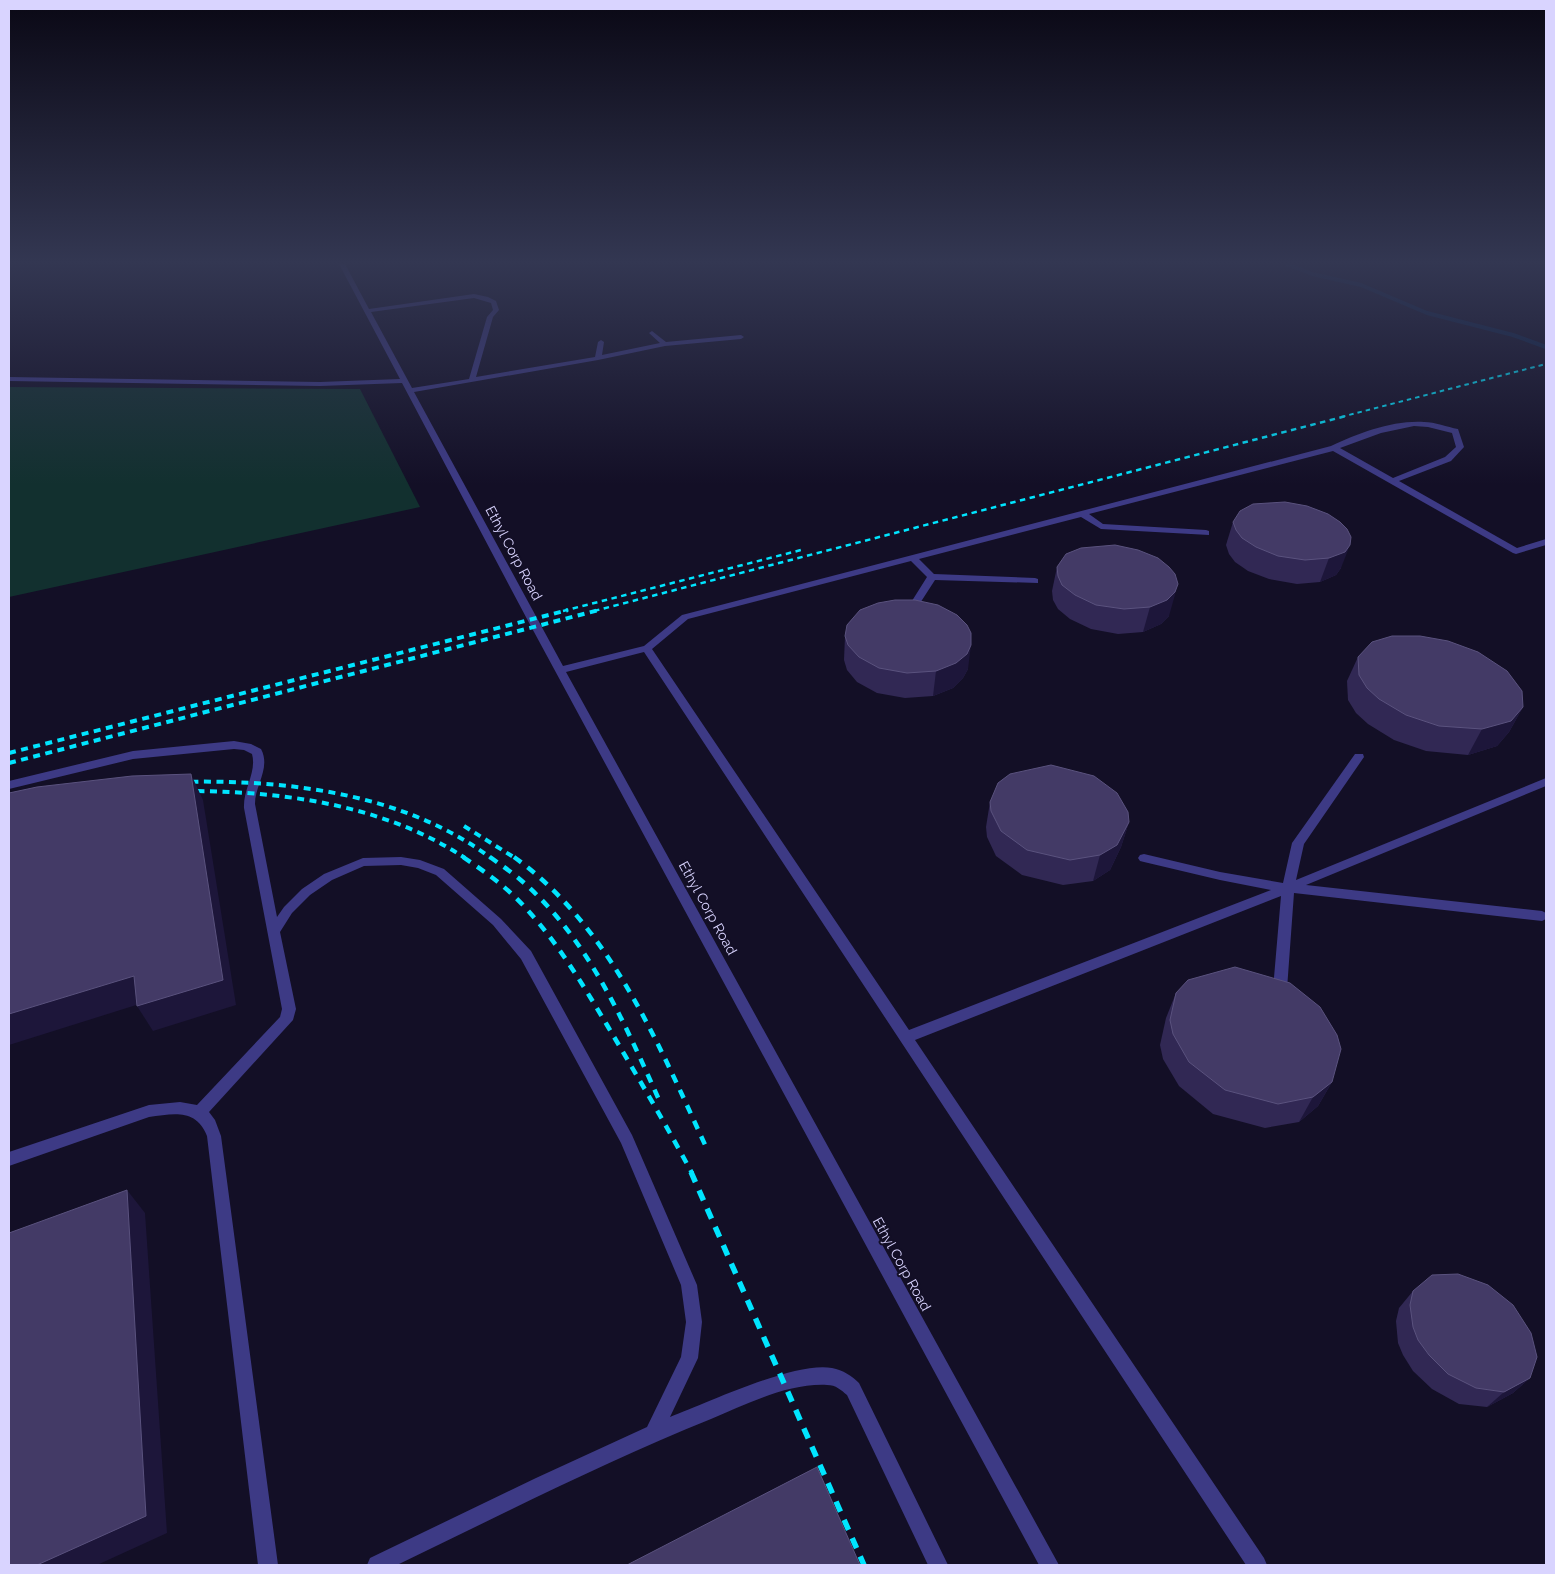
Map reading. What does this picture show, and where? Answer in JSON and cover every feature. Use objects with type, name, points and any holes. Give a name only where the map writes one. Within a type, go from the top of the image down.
[{"type":"lane","name":"Ethyl Corp Road","points":[[382,337],[560,670],[1050,1565]]},
{"type":"lane","points":[[472,380],[484,337]]},
{"type":"lane","points":[[657,337],[665,344]]},
{"type":"lane","points":[[9,379],[320,384],[388,383],[407,386],[472,380],[636,352],[665,344],[735,337]]},
{"type":"lane","points":[[598,358],[601,342]]},
{"type":"lane","points":[[560,670],[647,648],[684,617],[1334,448],[1352,438],[1413,424],[1425,424],[1455,431],[1460,447],[1448,460],[1392,481]]},
{"type":"lane","points":[[1334,448],[1516,551],[1546,542]]},
{"type":"lane","points":[[1081,513],[1100,526],[1206,533]]},
{"type":"lane","points":[[912,558],[932,577],[1035,581]]},
{"type":"lane","points":[[907,616],[932,577]]},
{"type":"lane","points":[[647,648],[1257,1565]]},
{"type":"lane","points":[[9,785],[134,754],[234,745],[247,747],[257,752],[260,759],[258,772],[250,793],[249,802],[290,1009],[286,1020],[200,1112]]},
{"type":"lane","points":[[1280,989],[1288,888],[1298,843],[1359,757]]},
{"type":"lane","points":[[905,1038],[1288,888],[1546,782]]},
{"type":"lane","points":[[1144,858],[1220,876],[1288,888],[1542,916]]},
{"type":"lane","points":[[275,930],[288,910],[306,892],[328,877],[362,862],[401,861],[420,864],[440,872],[497,922],[526,955],[627,1140],[689,1285],[694,1322],[689,1358],[654,1432]]},
{"type":"lane","points":[[9,1159],[149,1111],[170,1108],[200,1112],[210,1122],[214,1136],[268,1565]]},
{"type":"lane","points":[[378,1565],[654,1432],[759,1391],[822,1376],[834,1376],[845,1381],[853,1389],[938,1565]]},
{"type":"green space","points":[[9,387],[360,389],[420,507],[9,597]]},
{"type":"building","points":[[1285,502],[1307,506],[1328,514],[1340,522],[1347,529],[1351,537],[1350,545],[1345,552],[1329,558],[1305,560],[1278,556],[1256,547],[1242,538],[1236,530],[1233,522],[1240,511],[1253,504]]},
{"type":"building","points":[[1115,545],[1138,550],[1158,558],[1175,574],[1178,584],[1175,592],[1167,600],[1150,607],[1124,609],[1096,605],[1075,595],[1062,585],[1057,567],[1066,554],[1081,548]]},
{"type":"building","points":[[895,600],[915,600],[938,605],[957,615],[967,625],[971,633],[971,645],[967,654],[956,663],[936,671],[907,673],[879,668],[859,657],[848,645],[845,636],[847,625],[860,610],[878,603]]},
{"type":"building","points":[[1392,636],[1420,636],[1448,641],[1478,652],[1507,671],[1522,691],[1523,707],[1511,721],[1482,729],[1439,726],[1406,715],[1379,699],[1367,688],[1359,675],[1358,657],[1372,642]]},
{"type":"building","points":[[1051,765],[1094,776],[1117,793],[1128,812],[1129,822],[1117,845],[1100,855],[1070,860],[1027,850],[1001,831],[991,811],[990,802],[998,783],[1010,774]]},
{"type":"building","points":[[191,774],[223,980],[137,1006],[134,976],[9,1014],[9,793],[37,787],[132,776]]},
{"type":"building","points":[[1235,967],[1290,983],[1320,1007],[1337,1035],[1341,1049],[1332,1082],[1313,1097],[1278,1104],[1225,1090],[1189,1062],[1173,1034],[1170,1020],[1176,993],[1188,980]]},
{"type":"building","points":[[127,1190],[146,1516],[37,1565],[9,1565],[9,1233]]},
{"type":"building","points":[[1458,1274],[1488,1285],[1513,1305],[1531,1333],[1537,1357],[1530,1378],[1504,1392],[1476,1388],[1448,1374],[1429,1355],[1418,1340],[1413,1327],[1410,1305],[1413,1291],[1432,1275]]},
{"type":"building","points":[[817,1467],[860,1565],[627,1565]]},
{"type":"waterway","points":[[1520,337],[1546,347]]},
{"type":"railway","points":[[1341,417],[1546,364]]},
{"type":"railway","points":[[594,611],[1346,416]]},
{"type":"railway","points":[[563,611],[805,549]]},
{"type":"railway","points":[[9,753],[568,610]]},
{"type":"railway","points":[[9,763],[599,610]]},
{"type":"railway","points":[[179,782],[260,783],[342,794],[420,818],[457,836],[491,858]]},
{"type":"railway","points":[[185,791],[258,794],[330,804],[366,813],[400,825],[433,840],[465,858]]},
{"type":"railway","points":[[464,826],[515,858]]},
{"type":"railway","points":[[463,857],[514,896],[553,941],[576,974],[607,1025],[692,1173]]},
{"type":"railway","points":[[490,857],[519,879],[546,905],[586,957],[619,1013],[660,1102]]},
{"type":"railway","points":[[514,857],[548,885],[578,917],[605,952],[650,1029],[707,1149]]},
{"type":"railway","points":[[691,1172],[864,1565]]}]
